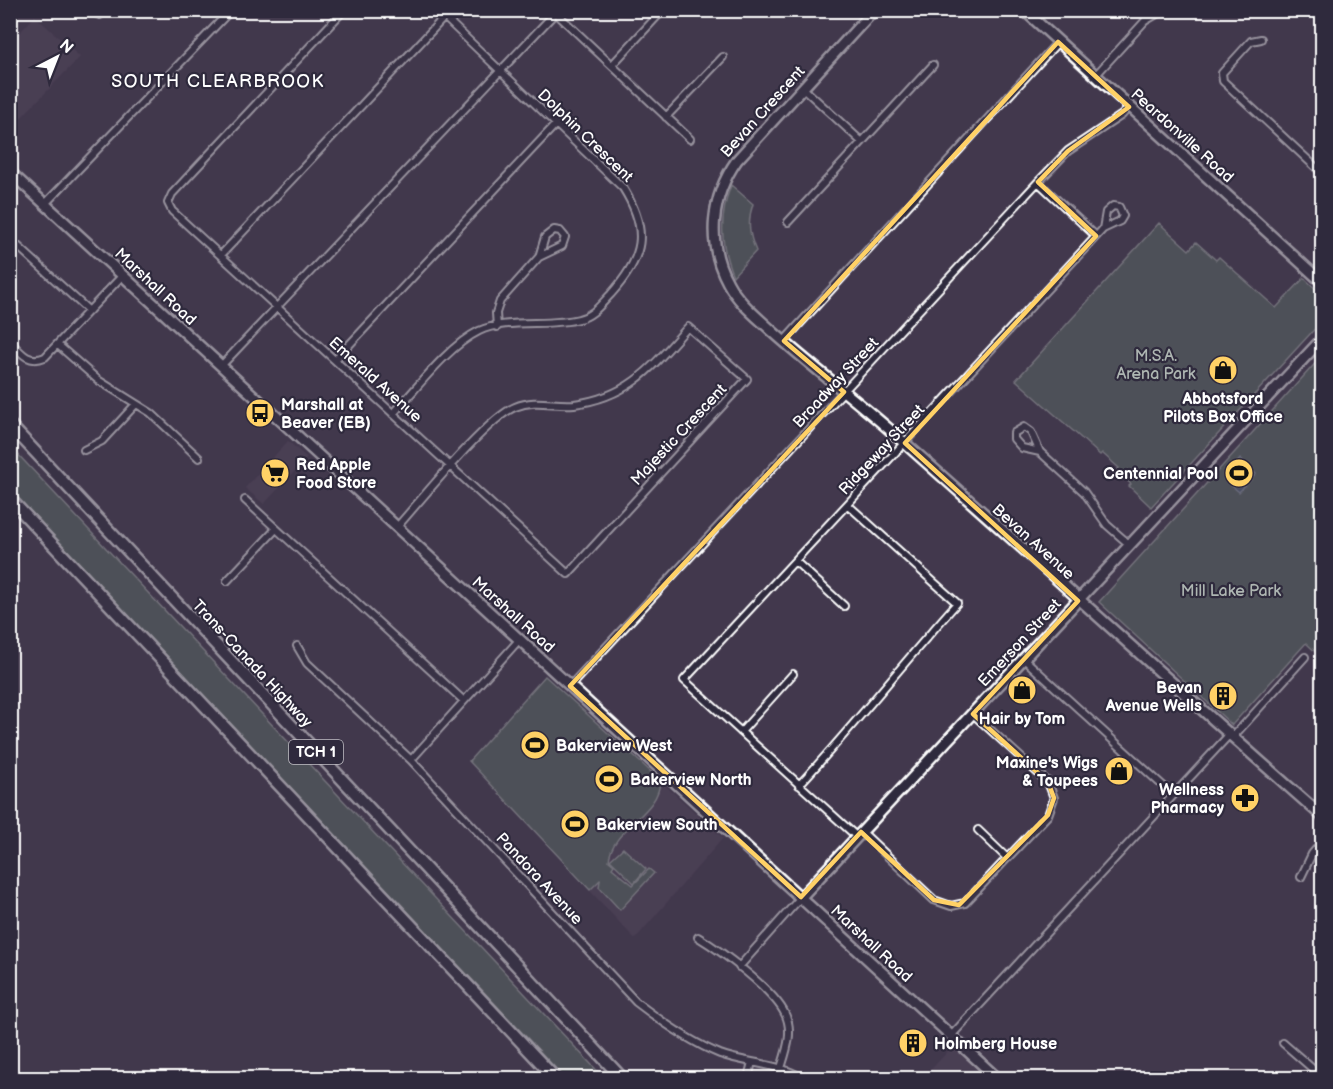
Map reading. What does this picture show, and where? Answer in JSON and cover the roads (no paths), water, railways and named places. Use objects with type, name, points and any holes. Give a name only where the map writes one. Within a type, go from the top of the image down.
[{"type":"highway","name":"Trans-Canada Highway","points":[[10,425],[622,1078]]},
{"type":"highway","name":"TCH 1","points":[[10,499],[555,1078]]},
{"type":"main road","name":"Bevan Crescent","points":[[729,284],[714,244],[713,223],[721,190],[737,160],[874,10]]},
{"type":"main road","name":"Peardonville Road","points":[[1024,10],[1323,282]]},
{"type":"main road","name":"Marshall Road","points":[[10,172],[801,897],[950,1038],[997,1078]]},
{"type":"main road","name":"Bevan Avenue","points":[[729,284],[743,304],[784,341],[905,443],[1078,601],[1323,816]]},
{"type":"main road","name":"Emerson Street","points":[[801,897],[1323,339]]},
{"type":"street","points":[[87,10],[96,15],[106,10]]},
{"type":"street","points":[[45,204],[231,10]]},
{"type":"street","name":"Emerald Avenue","points":[[344,10],[180,186],[168,203],[172,211],[393,414],[453,466],[568,574]]},
{"type":"street","name":"Dolphin Crescent","points":[[393,414],[461,342],[480,330],[559,322],[588,315],[626,277],[638,254],[641,228],[635,207],[623,188],[437,10]]},
{"type":"street","points":[[220,255],[451,10]]},
{"type":"street","points":[[612,65],[663,10]]},
{"type":"street","points":[[1145,21],[1148,10]]},
{"type":"street","points":[[1095,76],[1145,21],[1164,10]]},
{"type":"street","points":[[221,366],[557,12],[690,139]]},
{"type":"street","points":[[1261,39],[1251,41],[1229,65],[1222,73],[1223,81],[1323,173]]},
{"type":"street","points":[[784,341],[1058,42]]},
{"type":"street","points":[[666,117],[723,57]]},
{"type":"street","points":[[788,222],[933,65]]},
{"type":"street","points":[[803,88],[862,142]]},
{"type":"street","name":"Broadway Street","points":[[570,686],[1038,182],[1068,151],[1122,115],[1129,107]]},
{"type":"street","points":[[335,360],[556,124]]},
{"type":"street","points":[[1038,182],[1096,236]]},
{"type":"street","name":"Ridgeway Street","points":[[741,732],[684,680],[1103,229]]},
{"type":"street","points":[[497,327],[496,313],[500,301],[539,258],[562,246],[565,241],[563,234],[554,230],[549,233],[539,258]]},
{"type":"street","points":[[10,240],[89,311]]},
{"type":"street","points":[[10,341],[26,358],[35,361],[45,357],[122,276]]},
{"type":"street","name":"Majestic Crescent","points":[[397,527],[497,418],[514,407],[535,401],[571,404],[594,400],[622,391],[647,373],[688,327],[747,379],[568,574]]},
{"type":"street","points":[[58,345],[98,380],[151,413],[199,458]]},
{"type":"street","points":[[84,450],[102,441],[136,404]]},
{"type":"street","points":[[1040,452],[1022,448],[1014,439],[1014,433],[1024,427],[1029,429],[1040,452],[1084,492],[1107,525],[1130,545]]},
{"type":"street","points":[[245,500],[464,701]]},
{"type":"street","points":[[799,784],[858,721],[906,660],[957,603],[848,505]]},
{"type":"street","points":[[227,581],[276,529]]},
{"type":"street","points":[[795,561],[844,606]]},
{"type":"street","points":[[411,760],[519,640]]},
{"type":"street","name":"Pandora Avenue","points":[[297,646],[307,663],[411,760],[636,1002],[662,1022],[703,1046],[722,1054],[781,1068],[797,1075]]},
{"type":"street","points":[[950,1038],[1173,795],[1305,657]]},
{"type":"street","points":[[1024,659],[1173,795]]},
{"type":"street","points":[[793,674],[741,732],[934,900],[943,905],[965,903],[1053,807],[1053,790],[1048,782],[973,714]]},
{"type":"street","points":[[978,830],[1006,858]]},
{"type":"street","points":[[1301,877],[1311,854],[1323,842]]},
{"type":"street","name":"Emerson Street","points":[[739,967],[801,897]]},
{"type":"street","points":[[698,937],[739,967],[785,1014],[789,1030],[781,1068]]},
{"type":"street","points":[[1283,1043],[1323,1077]]},
{"type":"street","points":[[748,1078],[752,1062]]},
{"type":"water","points":[[1240,459],[1256,474],[1239,492],[1224,479]]},
{"type":"place","name":"Abbotsford Pilots Box Office","points":[[1223,370]]},
{"type":"place","name":"Marshall at Beaver (EB)","points":[[260,413]]},
{"type":"place","name":"Red Apple Food Store","points":[[275,473]]},
{"type":"place","name":"Centennial Pool","points":[[1239,473]]},
{"type":"place","name":"Hair by Tom","points":[[1022,690]]},
{"type":"place","name":"Bevan Avenue Wells","points":[[1223,696]]},
{"type":"place","name":"Bakerview West","points":[[535,745]]},
{"type":"place","name":"Maxine's Wigs & Toupees","points":[[1119,771]]},
{"type":"place","name":"Bakerview North","points":[[609,779]]},
{"type":"place","name":"Wellness Pharmacy","points":[[1245,798]]},
{"type":"place","name":"Bakerview South","points":[[575,824]]},
{"type":"place","name":"Holmberg House","points":[[913,1043]]},
{"type":"district","name":"SOUTH CLEARBROOK","points":[[218,81]]},
{"type":"park label","name":"M.S.A. Arena Park","points":[[1156,364]]},
{"type":"park label","name":"Mill Lake Park","points":[[1231,590]]}]
